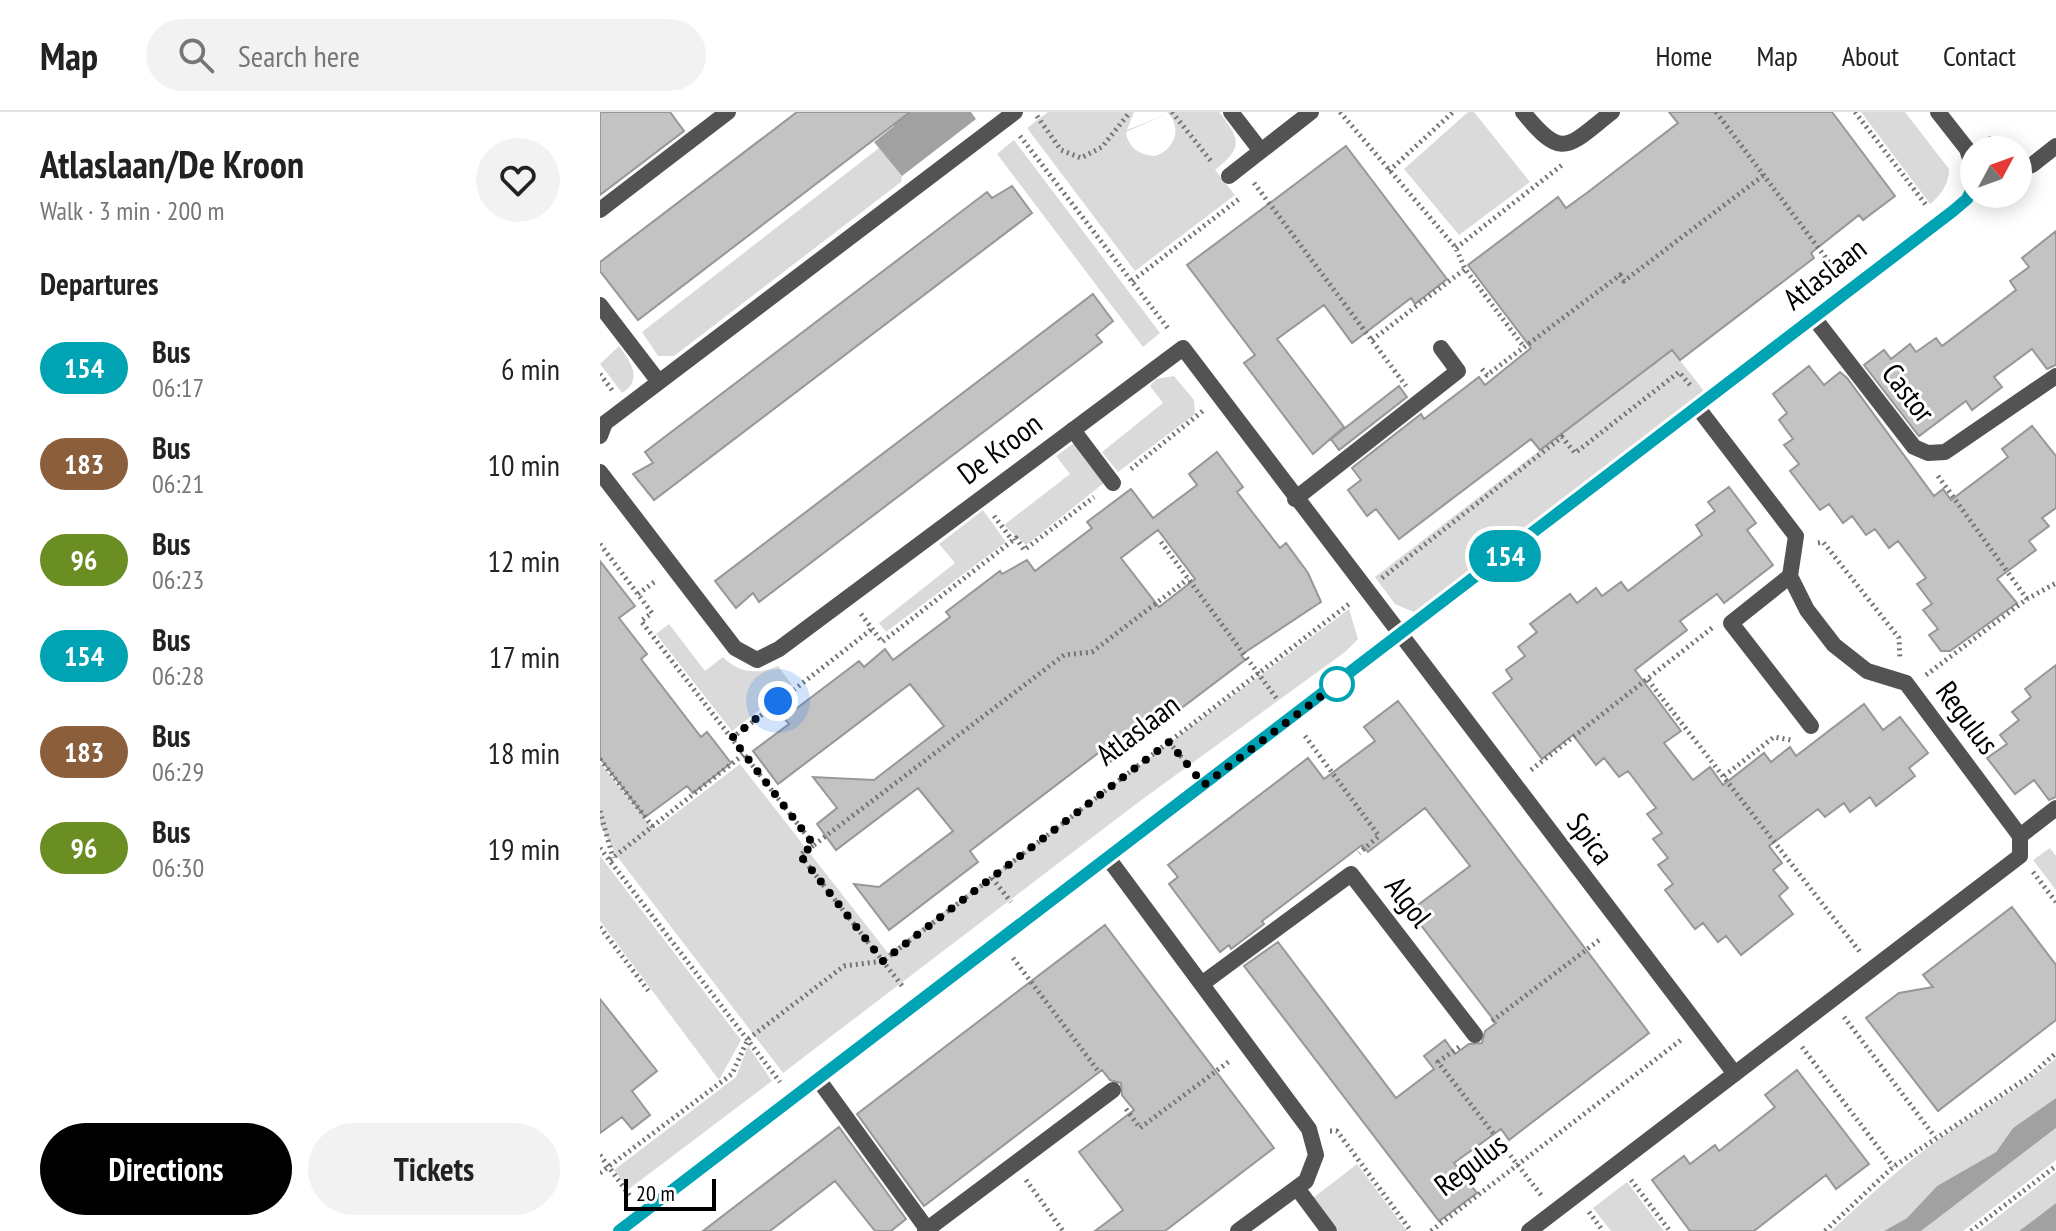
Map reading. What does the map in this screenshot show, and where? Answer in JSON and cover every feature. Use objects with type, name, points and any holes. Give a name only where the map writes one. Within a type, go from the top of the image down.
[{"type":"street","points":[[600,210],[728,112]]},
{"type":"street","points":[[1231,112],[1261,151]]},
{"type":"street","points":[[1235,171],[1311,112]]},
{"type":"street","points":[[1523,112],[1544,138],[1557,145],[1573,142],[1612,112]]},
{"type":"street","points":[[1938,112],[1960,140]]},
{"type":"street","points":[[600,436],[605,423],[1011,115]]},
{"type":"street","points":[[2032,165],[2056,146]]},
{"type":"street","name":"Atlaslaan","points":[[619,1231],[791,1097],[917,1006],[1400,637],[1960,205]]},
{"type":"street","points":[[600,305],[659,382]]},
{"type":"street","name":"Castor","points":[[1814,318],[1914,447],[1928,453],[1945,452],[2056,376]]},
{"type":"street","points":[[1183,348],[1400,637]]},
{"type":"street","name":"De Kroon","points":[[600,472],[735,648],[757,660],[779,649],[1183,348]]},
{"type":"street","points":[[1295,499],[1458,371],[1441,348]]},
{"type":"street","points":[[1701,405],[1796,536],[1790,576],[1731,623],[1811,726]]},
{"type":"street","points":[[1073,430],[1113,483]]},
{"type":"street","name":"Regulus","points":[[1790,576],[1807,610],[1834,645],[1867,671],[1907,685],[2020,836]]},
{"type":"street","name":"Spica","points":[[1400,637],[1735,1074]]},
{"type":"street","points":[[1529,1231],[2020,856],[2020,836],[2056,808]]},
{"type":"street","points":[[1108,858],[1309,1129],[1316,1155],[1306,1181],[1238,1231]]},
{"type":"street","name":"Algol","points":[[1203,983],[1351,874],[1475,1035]]},
{"type":"street","points":[[818,1079],[926,1230],[1113,1090]]},
{"type":"street","points":[[1297,1188],[1329,1231]]},
{"type":"path","points":[[1034,112],[1061,150],[1081,158],[1102,147],[1130,112]]},
{"type":"path","points":[[1172,112],[1223,175],[1235,171],[1256,186],[1418,402]]},
{"type":"path","points":[[1340,112],[1456,248],[1465,269],[1524,347]]},
{"type":"path","points":[[1389,171],[1453,112]]},
{"type":"path","points":[[1716,112],[1851,290]]},
{"type":"path","points":[[1855,112],[1939,222]]},
{"type":"path","points":[[1011,115],[1183,348]]},
{"type":"path","points":[[1456,248],[1573,156],[1573,142]]},
{"type":"path","points":[[1458,371],[1473,359],[1487,375],[1620,275],[1624,281],[1764,175]]},
{"type":"path","points":[[1132,281],[1256,186]]},
{"type":"path","points":[[1372,340],[1465,269]]},
{"type":"path","name":"Atlaslaan","points":[[600,1173],[732,1074],[748,1039],[844,966],[883,961],[1562,437],[1575,453],[1679,372],[1701,405]]},
{"type":"path","points":[[848,598],[882,642],[1016,538],[1024,550],[1220,398]]},
{"type":"path","points":[[1928,453],[1932,467],[2027,599]]},
{"type":"path","points":[[981,499],[1013,541]]},
{"type":"path","points":[[1796,536],[1810,545],[1823,542],[1899,638],[1899,656],[1907,685],[2027,599],[2056,583]]},
{"type":"path","points":[[600,544],[652,613],[641,621],[814,845]]},
{"type":"path","points":[[917,1006],[800,855],[1064,655],[1092,652],[1188,579]]},
{"type":"path","points":[[1513,784],[1718,623],[1731,623]]},
{"type":"path","points":[[732,738],[872,629]]},
{"type":"path","points":[[1648,680],[1873,968]]},
{"type":"path","points":[[1724,776],[1774,737],[1794,741],[1811,726]]},
{"type":"path","points":[[1169,742],[1204,785]]},
{"type":"path","points":[[611,859],[744,754]]},
{"type":"path","points":[[600,759],[653,827]]},
{"type":"path","points":[[600,811],[611,859]]},
{"type":"path","points":[[600,848],[791,1097]]},
{"type":"path","points":[[2020,856],[2056,902]]},
{"type":"path","points":[[1555,1212],[1438,1062],[1620,925]]},
{"type":"path","points":[[600,927],[650,993]]},
{"type":"path","points":[[1001,941],[1140,1128],[1249,1047]]},
{"type":"path","points":[[1831,1001],[1935,1137]]},
{"type":"path","name":"Regulus","points":[[1431,1231],[1698,1027]]},
{"type":"path","points":[[1790,1032],[1893,1167]]},
{"type":"path","points":[[1825,1231],[1893,1167],[2030,1076],[2056,1053]]},
{"type":"path","points":[[1309,1129],[1337,1131],[1411,1231]]},
{"type":"path","points":[[600,1155],[643,1213]]},
{"type":"path","points":[[1014,1164],[1063,1231]]},
{"type":"path","points":[[1618,1164],[1670,1231]]},
{"type":"path","points":[[1971,1231],[2056,1166]]},
{"type":"shaded area","points":[[884,112],[971,112],[976,119],[902,176],[874,142],[894,126]]},
{"type":"shaded area","points":[[1048,112],[1134,112],[1127,130],[1165,115],[1126,132],[1136,150],[1155,156],[1168,148],[1176,131],[1167,112],[1219,112],[1236,142],[1231,155],[1215,170],[1235,195],[1135,271],[1027,128]]},
{"type":"shaded area","points":[[1468,112],[1474,112],[1530,182],[1459,235],[1404,169]]},
{"type":"shaded area","points":[[1861,112],[1905,112],[1949,169],[1944,189],[1930,204]]},
{"type":"shaded area","points":[[1014,140],[1160,333],[1143,347],[997,154]]},
{"type":"shaded area","points":[[879,148],[902,176],[901,182],[674,356],[658,356],[642,332]]},
{"type":"shaded area","points":[[619,346],[631,364],[634,376],[629,388],[622,393],[600,364]]},
{"type":"shaded area","points":[[1671,349],[1704,391],[1416,613],[1395,604],[1375,577]]},
{"type":"shaded area","points":[[1174,376],[1194,400],[1195,414],[1118,472],[1102,452],[1163,403],[1150,386],[1156,379]]},
{"type":"shaded area","points":[[1074,443],[1104,483],[1026,545],[1004,525],[1070,474],[1056,456]]},
{"type":"shaded area","points":[[983,510],[1006,542],[886,632],[879,623],[955,563],[939,544]]},
{"type":"shaded area","points":[[1349,609],[1358,639],[1345,652],[1140,801],[783,1073],[619,859],[600,825],[600,763],[654,830],[740,764],[888,953]]},
{"type":"shaded area","points":[[669,624],[705,671],[723,657],[749,671],[778,666],[792,685],[732,731],[656,634]]},
{"type":"shaded area","points":[[2050,848],[2056,856],[2056,890],[2033,860]]},
{"type":"shaded area","points":[[600,856],[741,1040],[719,1080],[600,921]]},
{"type":"shaded area","points":[[748,1046],[772,1081],[629,1189],[614,1170],[736,1077]]},
{"type":"shaded area","points":[[2056,1058],[2056,1098],[2013,1128],[1996,1152],[1937,1186],[1907,1218],[1884,1231],[1831,1231],[1925,1150]]},
{"type":"shaded area","points":[[2056,1098],[2056,1128],[1921,1231],[1884,1231],[1907,1218],[1937,1186],[1996,1152],[2013,1128]]},
{"type":"shaded area","points":[[2056,1128],[2056,1160],[1963,1231],[1921,1231]]},
{"type":"shaded area","points":[[1357,1164],[1407,1231],[1338,1231],[1313,1198]]},
{"type":"shaded area","points":[[2056,1172],[2056,1203],[2019,1231],[1979,1231]]},
{"type":"shaded area","points":[[1627,1182],[1664,1231],[1611,1231],[1593,1208]]},
{"type":"shaded area","points":[[2056,1203],[2056,1231],[2019,1231]]},
{"type":"building","points":[[600,112],[670,112],[684,131],[600,195]]},
{"type":"building","points":[[797,112],[910,112],[638,320],[600,271],[600,262]]},
{"type":"building","points":[[1669,112],[1832,112],[1895,196],[1863,220],[1859,215],[1811,253],[1814,258],[1680,360],[1672,350],[1540,450],[1531,439],[1399,539],[1376,509],[1367,516],[1348,490],[1361,480],[1352,468],[1421,414],[1424,419],[1479,377],[1485,385],[1531,348],[1468,265],[1558,197],[1566,208],[1588,192],[1678,123]]},
{"type":"building","points":[[1346,146],[1447,279],[1415,304],[1411,298],[1352,343],[1324,305],[1277,339],[1344,427],[1313,454],[1244,363],[1255,355],[1187,265]]},
{"type":"building","points":[[1012,186],[1032,213],[654,500],[633,474],[653,463],[645,452],[987,192],[992,198]]},
{"type":"building","points":[[2056,231],[2056,365],[2047,369],[2032,349],[1994,377],[2002,387],[1972,410],[1966,401],[1919,436],[1864,365],[1884,350],[1891,359],[1910,344],[1916,352],[1936,338],[1942,346],[2016,290],[2010,281],[2029,267],[2022,258]]},
{"type":"building","points":[[1093,294],[1113,321],[1096,335],[1102,342],[759,602],[753,593],[736,608],[715,581]]},
{"type":"building","points":[[1809,366],[1824,385],[1840,372],[1847,378],[1934,496],[1943,489],[1951,500],[2008,457],[2002,449],[2032,426],[2056,456],[2056,508],[2042,518],[2049,526],[2029,541],[2036,550],[1997,579],[2017,603],[1950,651],[1941,651],[1929,635],[1938,629],[1923,610],[1932,604],[1917,584],[1926,578],[1898,541],[1889,548],[1875,529],[1866,535],[1852,516],[1843,523],[1829,504],[1820,510],[1790,471],[1799,464],[1784,445],[1793,439],[1779,420],[1787,413],[1773,394]]},
{"type":"building","points":[[1399,386],[1407,397],[1339,450],[1331,439]]},
{"type":"building","points":[[1217,452],[1243,487],[1237,492],[1280,548],[1286,543],[1308,573],[1321,602],[1241,655],[1245,660],[1110,762],[1101,751],[970,851],[978,862],[889,930],[854,884],[879,887],[953,831],[918,788],[836,850],[817,824],[837,808],[813,777],[874,780],[944,726],[910,684],[778,784],[753,751],[789,724],[784,718],[859,661],[864,667],[885,649],[893,660],[950,617],[946,612],[1000,571],[1002,574],[1027,560],[1035,571],[1092,528],[1087,522],[1131,489],[1153,518],[1197,485],[1189,474]],"holes":[[[1158,530],[1195,579],[1159,607],[1121,558]]]},
{"type":"building","points":[[1729,487],[1756,523],[1747,530],[1773,565],[1724,603],[1717,594],[1680,621],[1687,630],[1635,670],[1681,731],[1664,743],[1693,780],[1710,767],[1723,785],[1764,753],[1771,762],[1790,747],[1796,756],[1864,704],[1883,730],[1900,717],[1928,753],[1909,768],[1915,776],[1876,806],[1870,797],[1850,812],[1844,803],[1825,817],[1818,809],[1769,846],[1782,863],[1773,870],[1788,888],[1779,896],[1793,914],[1741,955],[1726,936],[1718,942],[1703,923],[1695,929],[1665,890],[1673,884],[1658,865],[1668,858],[1653,839],[1662,833],[1647,814],[1656,808],[1628,771],[1619,777],[1604,758],[1596,765],[1573,735],[1542,759],[1493,693],[1512,679],[1506,670],[1525,656],[1518,647],[1537,632],[1530,624],[1570,594],[1577,603],[1596,588],[1602,596],[1621,582],[1628,591],[1702,535],[1696,525],[1715,511],[1708,502]]},
{"type":"building","points":[[600,561],[635,606],[619,618],[647,654],[641,659],[701,737],[707,732],[731,763],[693,793],[687,786],[645,817],[600,758]]},
{"type":"building","points":[[2056,665],[2056,797],[2049,800],[2034,780],[2015,794],[1987,758],[2007,744],[2000,735],[2019,720],[2012,712],[2031,697],[2025,689]]},
{"type":"building","points":[[1398,701],[1649,1033],[1509,1140],[1501,1129],[1454,1163],[1477,1193],[1439,1221],[1244,966],[1278,942],[1396,1098],[1434,1069],[1424,1056],[1445,1040],[1455,1054],[1469,1044],[1482,1043],[1485,1031],[1496,1023],[1410,911],[1470,866],[1425,808],[1368,852],[1362,845],[1262,921],[1264,924],[1231,949],[1229,945],[1220,952],[1169,884],[1178,877],[1168,865],[1308,758],[1324,779],[1375,741],[1364,727]]},
{"type":"building","points":[[2012,907],[2056,965],[2056,1020],[1938,1111],[1866,1018],[1899,993],[1933,987],[1923,975]]},
{"type":"building","points":[[1105,925],[1274,1148],[1165,1231],[1095,1231],[1123,1210],[1079,1152],[1134,1110],[1122,1095],[1121,1083],[1110,1080],[1102,1070],[924,1206],[857,1114]]},
{"type":"building","points":[[600,999],[657,1071],[632,1091],[650,1115],[632,1129],[622,1117],[600,1133]]},
{"type":"building","points":[[1797,1070],[1869,1164],[1836,1189],[1826,1175],[1754,1231],[1690,1231],[1652,1180],[1684,1156],[1690,1164],[1715,1145],[1719,1151],[1775,1107],[1765,1095]]},
{"type":"building","points":[[839,1127],[906,1219],[891,1231],[875,1231],[835,1181],[770,1231],[703,1231]]},
{"type":"bus line","name":"154","points":[[619,1231],[791,1097],[917,1006],[1400,637],[1960,205]]},
{"type":"route","points":[[778,701],[732,738],[814,845],[800,855],[883,961],[1169,742],[1204,785],[1337,684]]}]
